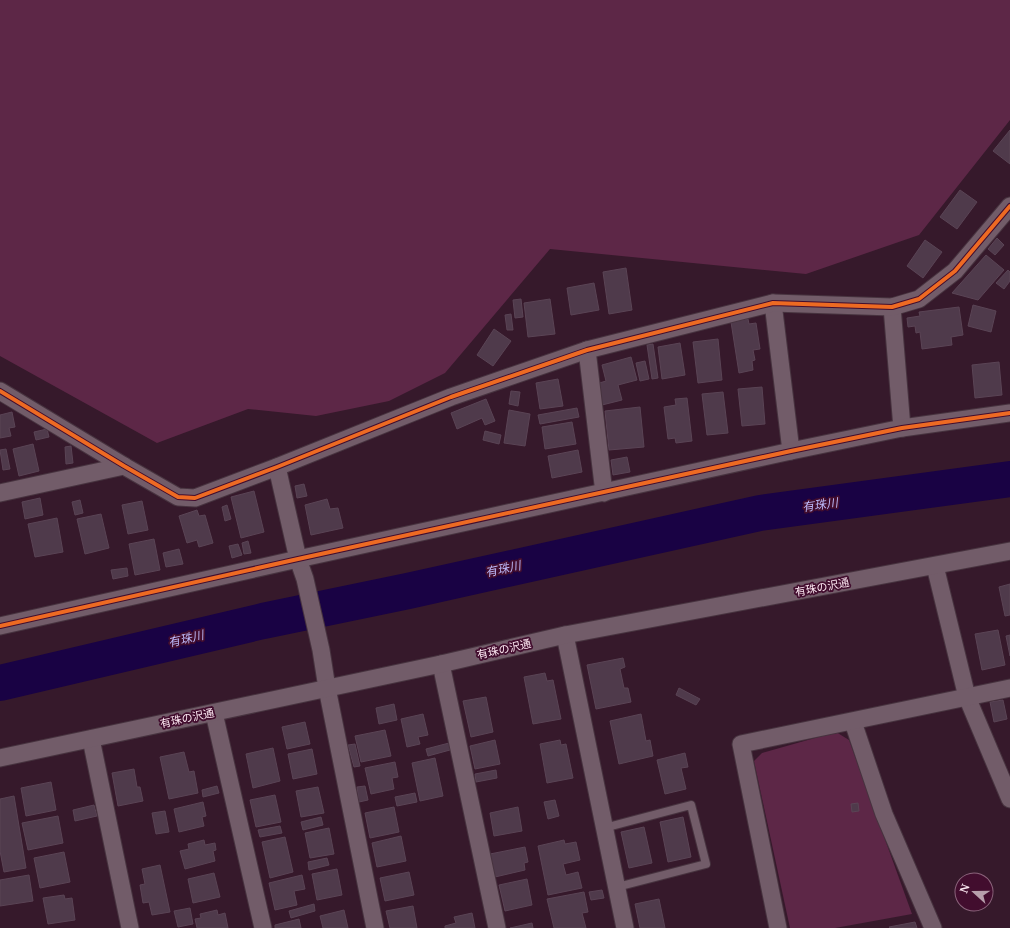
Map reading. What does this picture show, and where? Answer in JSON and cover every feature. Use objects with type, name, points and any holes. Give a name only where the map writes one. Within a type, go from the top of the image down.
[{"type":"street","points":[[0,391],[178,497],[195,498],[277,467],[451,397],[587,350],[772,303],[892,307],[919,299],[955,271],[1010,206]]},
{"type":"street","points":[[772,303],[791,451]]},
{"type":"street","points":[[892,307],[902,428]]},
{"type":"street","points":[[587,350],[604,493]]},
{"type":"street","points":[[0,626],[791,451],[902,428],[1010,413]]},
{"type":"street","points":[[0,493],[124,466]]},
{"type":"street","points":[[277,467],[298,559],[305,578],[321,650],[327,688],[375,928]]},
{"type":"street","name":"有珠の沢通","points":[[0,758],[441,664],[565,635],[1010,551]]},
{"type":"street","points":[[935,566],[967,697],[1010,799]]},
{"type":"street","points":[[565,635],[625,928]]},
{"type":"street","points":[[441,664],[497,928]]},
{"type":"street","points":[[778,928],[741,744],[1010,688]]},
{"type":"street","points":[[214,713],[263,928]]},
{"type":"street","points":[[852,722],[884,814],[933,928]]},
{"type":"street","points":[[91,739],[130,928]]},
{"type":"lane","points":[[604,828],[691,805],[706,864],[617,887]]},
{"type":"shaded area","points":[[0,0],[1010,0],[1010,120],[919,235],[806,274],[550,249],[445,373],[389,401],[316,416],[248,409],[157,443],[0,356]]},
{"type":"shaded area","points":[[836,732],[849,740],[912,914],[835,928],[790,928],[754,761],[762,753]]},
{"type":"building","points":[[1010,130],[1010,164],[993,151]]},
{"type":"building","points":[[960,190],[977,202],[957,229],[940,217]]},
{"type":"building","points":[[997,238],[1004,245],[995,255],[988,249]]},
{"type":"building","points":[[925,240],[942,252],[923,278],[907,266]]},
{"type":"building","points":[[986,255],[1004,270],[978,300],[952,293]]},
{"type":"building","points":[[626,268],[632,310],[609,314],[603,272]]},
{"type":"building","points":[[1008,270],[1010,272],[1010,281],[1004,289],[996,283]]},
{"type":"building","points":[[594,283],[599,310],[571,315],[567,288]]},
{"type":"building","points":[[521,299],[523,317],[515,318],[513,300]]},
{"type":"building","points":[[550,299],[555,334],[528,337],[524,303]]},
{"type":"building","points":[[973,305],[996,311],[991,332],[968,326]]},
{"type":"building","points":[[959,307],[963,335],[951,337],[952,345],[922,349],[920,332],[916,333],[915,326],[908,327],[907,318],[920,316],[919,312]]},
{"type":"building","points":[[511,314],[513,330],[507,330],[505,315]]},
{"type":"building","points":[[748,319],[749,324],[756,323],[760,349],[753,350],[755,360],[752,361],[753,370],[739,373],[731,322]]},
{"type":"building","points":[[494,329],[511,341],[493,366],[477,355]]},
{"type":"building","points":[[718,339],[722,380],[698,383],[693,342]]},
{"type":"building","points":[[680,343],[685,375],[662,379],[658,347]]},
{"type":"building","points":[[653,344],[658,378],[652,379],[647,345]]},
{"type":"building","points":[[631,357],[637,380],[618,385],[622,400],[602,405],[596,384],[606,381],[602,365]]},
{"type":"building","points":[[645,361],[649,379],[640,381],[636,363]]},
{"type":"building","points":[[999,362],[1002,395],[975,398],[972,365]]},
{"type":"building","points":[[558,379],[563,406],[540,409],[536,383]]},
{"type":"building","points":[[762,387],[765,424],[742,426],[738,389]]},
{"type":"building","points":[[511,391],[520,392],[518,406],[509,404]]},
{"type":"building","points":[[723,392],[728,433],[707,435],[702,394]]},
{"type":"building","points":[[687,398],[692,441],[676,443],[675,438],[668,439],[664,407],[676,405],[675,399]]},
{"type":"building","points":[[486,399],[495,421],[485,425],[482,418],[457,429],[451,413]]},
{"type":"building","points":[[640,407],[644,447],[609,450],[605,411]]},
{"type":"building","points":[[577,408],[579,417],[540,424],[538,415]]},
{"type":"building","points":[[509,410],[530,414],[525,446],[504,443]]},
{"type":"building","points":[[12,412],[15,427],[9,428],[11,436],[0,438],[0,415]]},
{"type":"building","points":[[572,422],[576,444],[545,449],[542,427]]},
{"type":"building","points":[[47,429],[49,437],[36,440],[34,432]]},
{"type":"building","points":[[485,431],[501,435],[499,444],[483,440]]},
{"type":"building","points":[[33,444],[39,471],[19,476],[13,449]]},
{"type":"building","points":[[71,446],[73,463],[66,464],[65,447]]},
{"type":"building","points":[[6,449],[10,469],[3,470],[0,450]]},
{"type":"building","points":[[578,450],[582,472],[552,478],[548,456]]},
{"type":"building","points":[[627,457],[630,472],[613,475],[611,460]]},
{"type":"building","points":[[304,484],[307,496],[297,498],[295,486]]},
{"type":"building","points":[[254,491],[264,532],[241,538],[231,497]]},
{"type":"building","points":[[40,498],[43,515],[25,519],[22,502]]},
{"type":"building","points":[[327,499],[330,509],[338,508],[343,528],[311,535],[305,505]]},
{"type":"building","points":[[80,500],[83,513],[75,515],[72,502]]},
{"type":"building","points":[[142,501],[148,530],[128,534],[122,505]]},
{"type":"building","points":[[227,505],[231,519],[225,521],[222,507]]},
{"type":"building","points":[[197,510],[199,516],[205,515],[213,543],[199,547],[197,540],[187,543],[179,516]]},
{"type":"building","points":[[101,514],[109,548],[85,554],[77,519]]},
{"type":"building","points":[[57,518],[63,552],[35,557],[28,524]]},
{"type":"building","points":[[154,539],[160,570],[135,575],[129,544]]},
{"type":"building","points":[[248,541],[251,553],[244,554],[242,543]]},
{"type":"building","points":[[238,544],[242,555],[232,558],[229,546]]},
{"type":"building","points":[[179,549],[183,564],[166,567],[163,553]]},
{"type":"building","points":[[127,568],[128,576],[113,579],[111,570]]},
{"type":"building","points":[[1010,584],[1010,615],[1005,616],[999,587]]},
{"type":"building","points":[[998,630],[1005,665],[982,670],[975,634]]},
{"type":"building","points":[[1010,635],[1010,656],[1006,636]]},
{"type":"building","points":[[623,658],[625,667],[620,669],[624,688],[628,688],[631,702],[596,709],[587,665]]},
{"type":"building","points":[[545,673],[547,681],[553,680],[561,719],[533,724],[524,677]]},
{"type":"building","points":[[679,688],[700,699],[696,705],[676,695]]},
{"type":"building","points":[[486,697],[493,732],[471,737],[463,701]]},
{"type":"building","points":[[1003,700],[1007,719],[994,722],[990,702]]},
{"type":"building","points":[[394,704],[397,720],[379,724],[376,708]]},
{"type":"building","points":[[423,714],[428,735],[418,737],[420,744],[407,747],[401,719]]},
{"type":"building","points":[[641,714],[646,741],[650,740],[653,756],[619,764],[610,721]]},
{"type":"building","points":[[305,722],[310,744],[287,749],[282,727]]},
{"type":"building","points":[[385,730],[391,756],[361,762],[355,736]]},
{"type":"building","points":[[495,740],[500,764],[475,769],[470,746]]},
{"type":"building","points":[[560,740],[561,745],[566,744],[573,778],[547,783],[540,744]]},
{"type":"building","points":[[449,743],[450,750],[428,756],[426,749]]},
{"type":"building","points":[[355,744],[360,766],[354,767],[348,745]]},
{"type":"building","points":[[273,748],[280,781],[253,788],[246,754]]},
{"type":"building","points":[[312,749],[317,774],[293,779],[288,754]]},
{"type":"building","points":[[184,752],[189,772],[194,771],[198,793],[169,799],[160,757]]},
{"type":"building","points":[[685,753],[688,767],[681,768],[686,789],[665,794],[657,760]]},
{"type":"building","points":[[435,758],[443,796],[420,801],[412,763]]},
{"type":"building","points":[[395,762],[398,777],[392,778],[394,789],[371,794],[365,768]]},
{"type":"building","points":[[134,769],[137,787],[140,787],[143,801],[118,806],[112,773]]},
{"type":"building","points":[[496,770],[497,778],[476,782],[475,774]]},
{"type":"building","points":[[51,782],[56,810],[26,816],[21,788]]},
{"type":"building","points":[[217,786],[219,793],[203,797],[202,790]]},
{"type":"building","points":[[365,786],[368,800],[359,802],[357,787]]},
{"type":"building","points":[[318,787],[324,813],[301,817],[296,791]]},
{"type":"building","points":[[415,793],[417,802],[397,806],[395,797]]},
{"type":"building","points":[[275,795],[281,822],[256,827],[250,800]]},
{"type":"building","points":[[14,796],[26,868],[4,872],[0,851],[0,799]]},
{"type":"building","points":[[555,800],[559,816],[548,819],[544,802]]},
{"type":"building","points":[[203,802],[206,816],[202,817],[204,826],[179,832],[174,809]]},
{"type":"building","points":[[858,803],[859,811],[852,812],[851,804]]},
{"type":"building","points":[[94,805],[97,816],[75,821],[73,810]]},
{"type":"building","points":[[394,807],[399,832],[370,838],[365,813]]},
{"type":"building","points":[[518,807],[522,831],[494,836],[490,813]]},
{"type":"building","points":[[165,811],[169,832],[156,834],[152,813]]},
{"type":"building","points":[[58,816],[63,843],[28,850],[22,823]]},
{"type":"building","points":[[321,817],[323,825],[303,830],[301,822]]},
{"type":"building","points":[[683,817],[691,857],[668,862],[660,822]]},
{"type":"building","points":[[280,826],[282,833],[260,837],[258,830]]},
{"type":"building","points":[[644,827],[652,863],[629,868],[621,832]]},
{"type":"building","points":[[329,828],[334,854],[310,858],[305,833]]},
{"type":"building","points":[[401,836],[406,861],[377,867],[372,843]]},
{"type":"building","points":[[285,837],[293,872],[270,878],[262,842]]},
{"type":"building","points":[[204,840],[205,845],[215,843],[216,850],[213,851],[215,861],[185,869],[180,851],[189,849],[188,844]]},
{"type":"building","points":[[564,840],[565,844],[576,842],[580,860],[563,864],[566,875],[578,872],[582,888],[548,895],[538,846]]},
{"type":"building","points":[[525,847],[528,862],[524,863],[525,870],[495,877],[490,854]]},
{"type":"building","points":[[64,852],[70,882],[40,888],[34,858]]},
{"type":"building","points":[[327,858],[329,865],[309,870],[308,862]]},
{"type":"building","points":[[160,865],[170,912],[152,915],[149,902],[143,903],[140,885],[145,884],[142,869]]},
{"type":"building","points":[[337,869],[342,895],[317,900],[312,874]]},
{"type":"building","points":[[409,872],[414,895],[385,901],[380,878]]},
{"type":"building","points":[[214,873],[220,897],[193,903],[188,879]]},
{"type":"building","points":[[29,875],[33,901],[0,906],[0,880]]},
{"type":"building","points":[[302,875],[305,889],[294,891],[297,905],[275,910],[269,883]]},
{"type":"building","points":[[527,879],[532,905],[505,911],[499,885]]},
{"type":"building","points":[[602,890],[604,898],[591,900],[589,892]]},
{"type":"building","points":[[584,892],[588,912],[582,913],[586,928],[554,928],[547,899]]},
{"type":"building","points":[[64,895],[65,899],[72,898],[75,920],[48,924],[43,898]]},
{"type":"building","points":[[659,899],[665,928],[640,928],[635,904]]},
{"type":"building","points":[[314,904],[315,911],[291,918],[289,911]]},
{"type":"building","points":[[413,906],[417,928],[390,928],[386,911]]},
{"type":"building","points":[[190,908],[193,924],[178,927],[174,911]]},
{"type":"building","points":[[217,910],[218,915],[225,913],[228,928],[197,928],[195,919],[201,918],[200,914]]},
{"type":"building","points":[[344,910],[348,928],[323,928],[320,916]]},
{"type":"building","points":[[472,913],[475,928],[445,928],[445,926],[456,923],[454,917]]},
{"type":"building","points":[[299,919],[301,928],[275,928],[275,925]]},
{"type":"building","points":[[915,922],[917,928],[889,927]]},
{"type":"building","points":[[532,923],[533,928],[510,928]]},
{"type":"waterway","name":"有珠川","points":[[0,683],[263,621],[408,591],[760,513],[1010,479]]},
{"type":"cycle path","points":[[0,391],[178,497],[195,498],[277,467],[451,397],[587,350],[773,303],[892,307],[919,299],[955,271],[1010,206]]},
{"type":"cycle path","points":[[0,626],[791,451],[902,428],[1010,413]]}]
